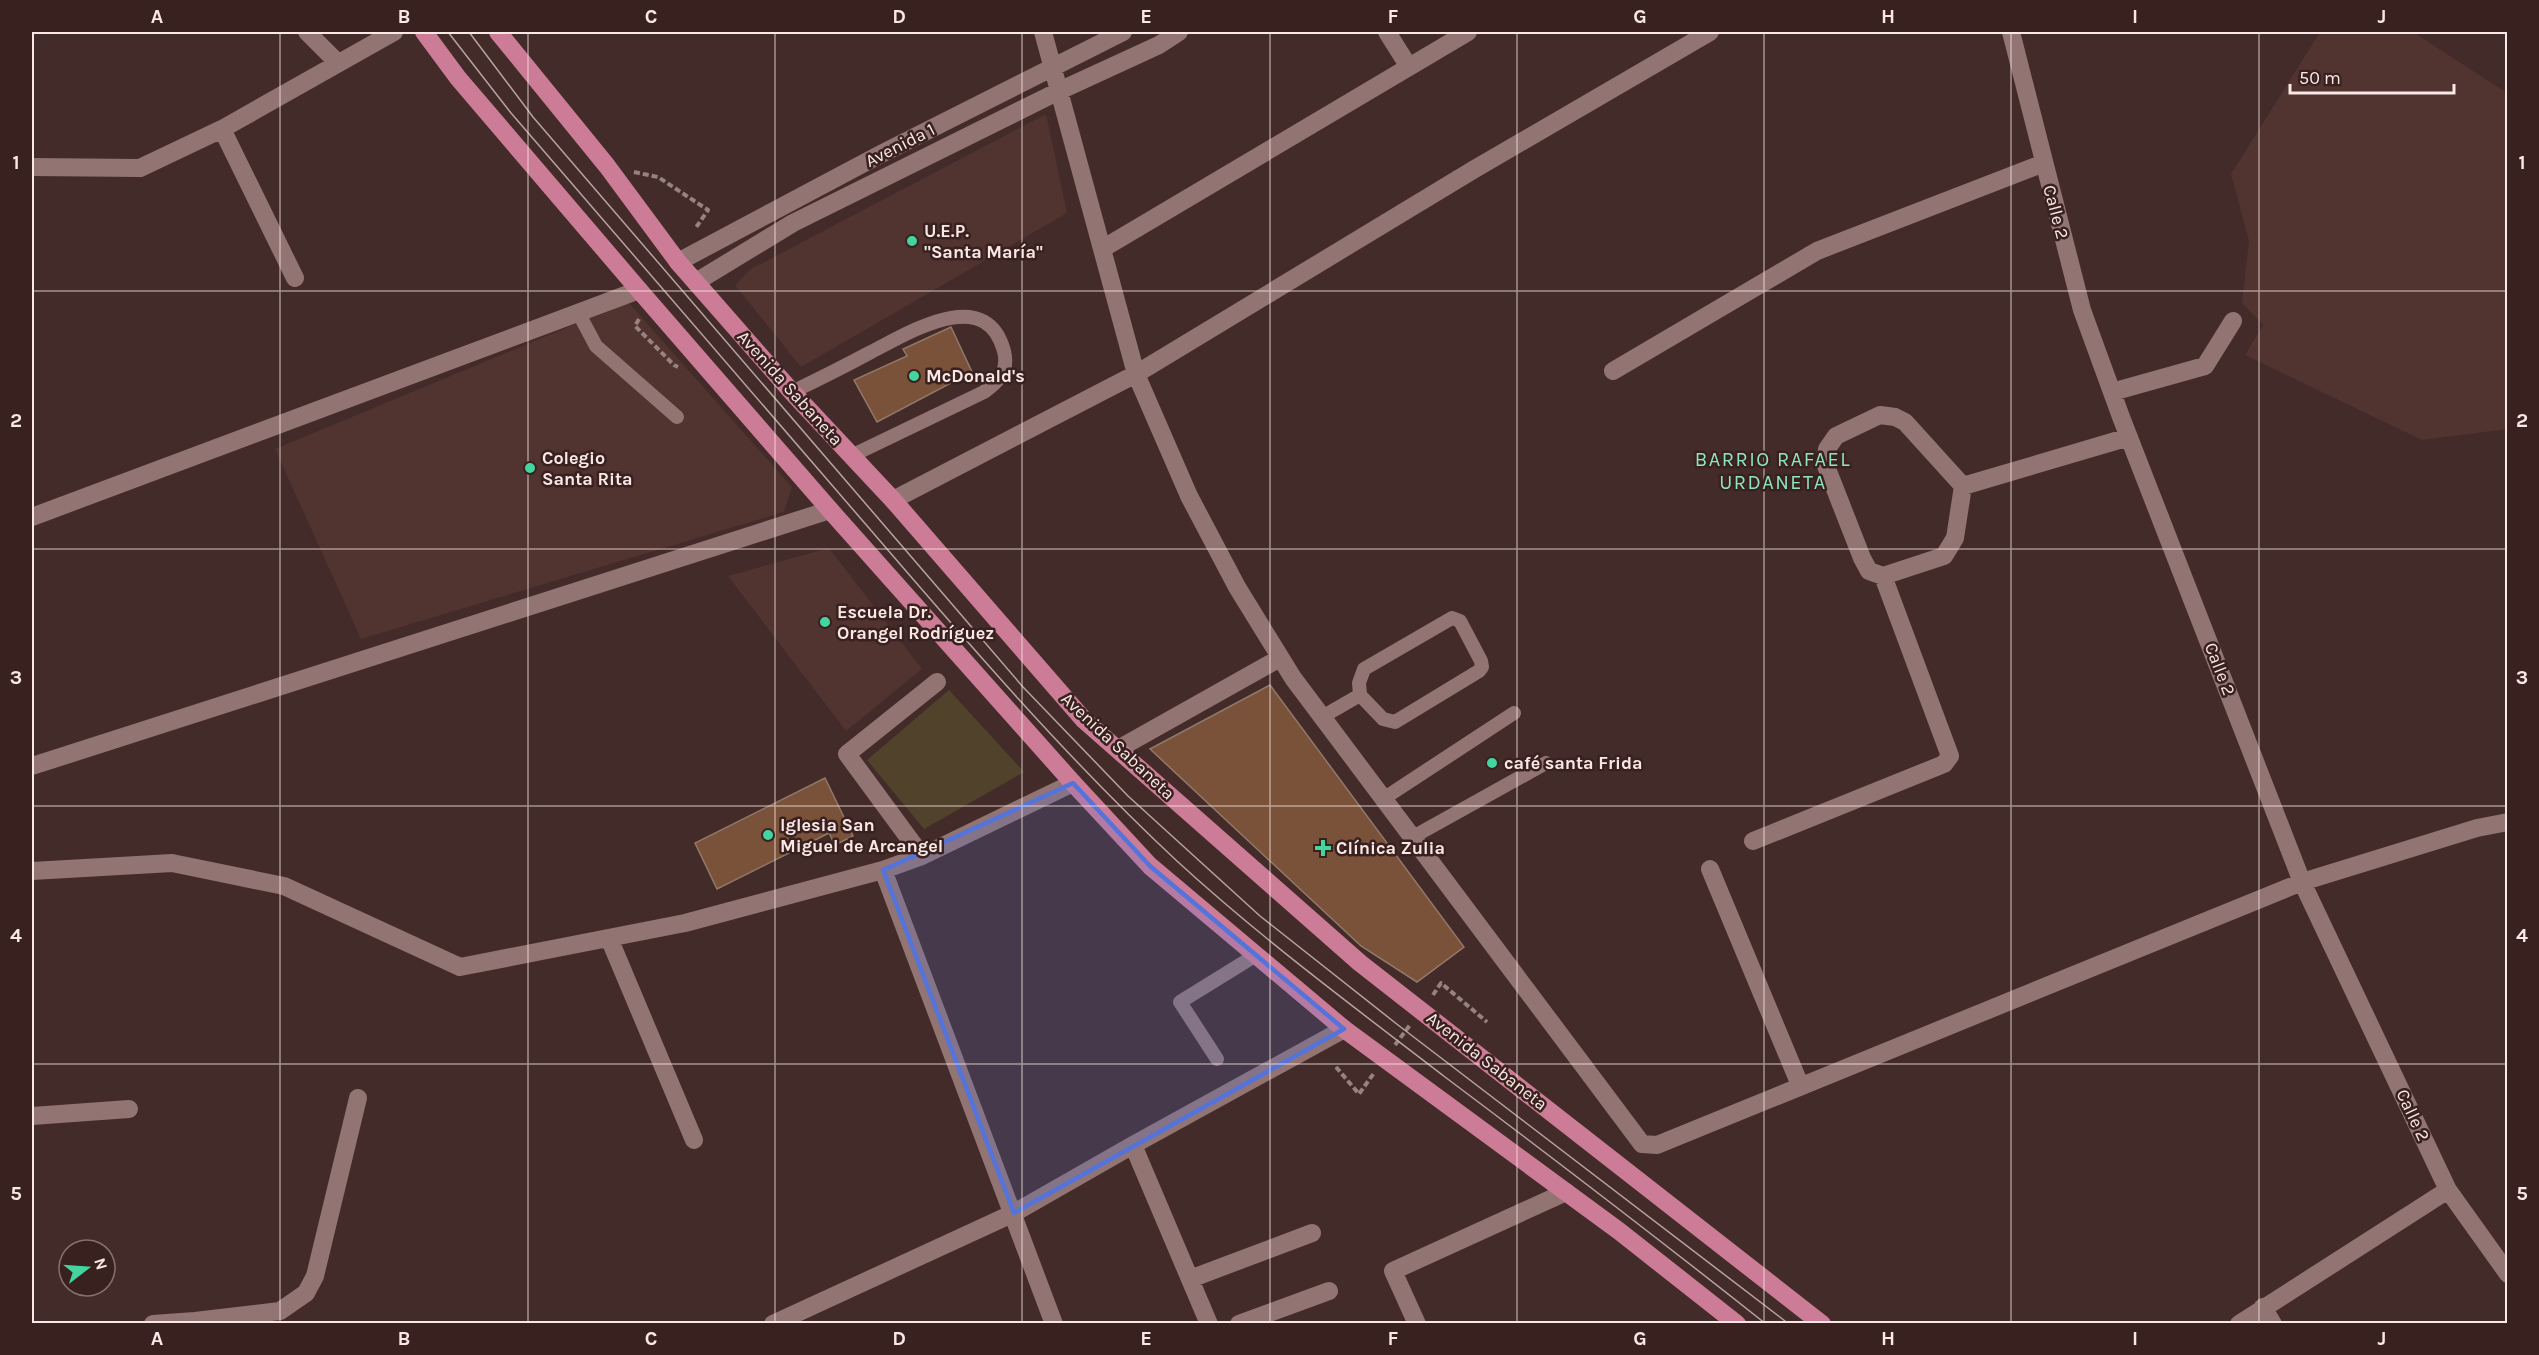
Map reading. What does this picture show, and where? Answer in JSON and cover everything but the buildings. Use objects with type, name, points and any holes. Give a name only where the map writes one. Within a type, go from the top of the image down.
[{"type":"main road","points":[[424,32],[459,78],[639,290],[830,510],[1150,866],[1344,1029],[1619,1231],[1737,1323]]},
{"type":"main road","name":"Avenida Sabaneta","points":[[498,32],[607,166],[678,262],[792,392],[893,500],[1084,720],[1360,963],[1822,1323]]},
{"type":"street","points":[[307,32],[338,63]]},
{"type":"street","points":[[32,167],[140,168],[222,129],[393,32]]},
{"type":"street","points":[[1043,32],[1136,374],[1189,496],[1237,587],[1280,658],[1322,717],[1642,1144],[1657,1145],[2302,882],[2477,828],[2508,822]]},
{"type":"street","name":"Avenida 1","points":[[678,262],[1123,32]]},
{"type":"street","points":[[696,282],[792,223],[1059,91],[1159,45],[1179,32]]},
{"type":"street","points":[[1387,32],[1409,66]]},
{"type":"street","points":[[1102,249],[1468,32]]},
{"type":"street","points":[[893,500],[1136,374],[1473,170],[1710,32]]},
{"type":"street","name":"Calle 2","points":[[2011,32],[2082,310],[2302,882],[2448,1190],[2508,1274]]},
{"type":"street","points":[[222,129],[295,278]]},
{"type":"street","points":[[1613,371],[1816,251],[2043,163]]},
{"type":"street","points":[[32,517],[639,290]]},
{"type":"street","points":[[2112,392],[2205,366],[2233,321]]},
{"type":"street","points":[[1880,416],[1895,417],[1905,422],[1963,486],[1955,538],[1944,556],[1883,576],[1869,571],[1862,558],[1826,466],[1827,449],[1836,436],[1880,416]]},
{"type":"street","points":[[1963,486],[2129,436]]},
{"type":"street","points":[[32,766],[830,510]]},
{"type":"street","points":[[1753,841],[1944,764],[1950,756],[1883,576]]},
{"type":"street","points":[[1118,749],[1280,658]]},
{"type":"street","points":[[921,856],[847,754],[937,681]]},
{"type":"street","points":[[32,871],[172,863],[284,886],[460,967],[685,923],[883,870],[921,856],[1073,783]]},
{"type":"street","points":[[883,870],[1054,1323]]},
{"type":"street","points":[[1710,870],[1800,1085]]},
{"type":"street","points":[[609,938],[694,1140]]},
{"type":"street","points":[[776,1323],[1014,1213],[1344,1029]]},
{"type":"street","points":[[153,1323],[195,1321],[280,1311],[306,1293],[315,1276],[358,1098]]},
{"type":"street","points":[[32,1116],[129,1109]]},
{"type":"street","points":[[1133,1145],[1209,1323]]},
{"type":"street","points":[[2239,1323],[2448,1190]]},
{"type":"street","points":[[1418,1323],[1393,1271],[1566,1192]]},
{"type":"street","points":[[1190,1279],[1312,1233]]},
{"type":"street","points":[[1239,1323],[1329,1291]]},
{"type":"street","points":[[2263,1307],[2273,1323]]},
{"type":"lane","points":[[579,314],[596,346],[677,417]]},
{"type":"lane","points":[[792,392],[935,320],[972,317],[986,324],[998,335],[1004,352],[1006,369],[998,382],[984,392],[851,456]]},
{"type":"lane","points":[[1452,618],[1460,621],[1481,661],[1482,667],[1479,671],[1395,722],[1383,718],[1360,696],[1359,683],[1364,669],[1452,618]]},
{"type":"lane","points":[[1322,717],[1360,696]]},
{"type":"lane","points":[[1383,800],[1514,713]]},
{"type":"lane","points":[[1411,838],[1546,763]]},
{"type":"lane","points":[[1217,1059],[1180,1002],[1256,955]]},
{"type":"path","points":[[658,177],[708,210]]},
{"type":"path","points":[[635,326],[674,365]]},
{"type":"path","points":[[1428,1002],[1441,983],[1487,1022]]},
{"type":"path","points":[[1393,1048],[1414,1020]]},
{"type":"path","points":[[1336,1067],[1359,1094],[1379,1066]]},
{"type":"highlighted area","points":[[1073,783],[1150,866],[1344,1029],[1014,1213],[883,870]]},
{"type":"shaded area","points":[[2320,32],[2413,32],[2507,93],[2507,429],[2422,440],[2245,355],[2263,325],[2242,303],[2249,241],[2231,174]]},
{"type":"shaded area","name":"U.E.P. \"Santa María\"","points":[[1046,114],[1067,213],[801,367],[735,285],[751,269]]},
{"type":"shaded area","name":"Colegio Santa Rita","points":[[628,302],[792,487],[784,512],[361,639],[275,449]]},
{"type":"shaded area","name":"Escuela Dr. Orangel Rodríguez","points":[[829,548],[922,669],[846,731],[728,576]]},
{"type":"shaded area","points":[[949,690],[1024,772],[924,829],[867,760]]},
{"type":"tram line","points":[[448,32],[511,113],[933,603],[1052,736],[1135,821],[1242,918],[1309,972],[1766,1324]]},
{"type":"tram line","points":[[469,32],[533,117],[1023,687],[1128,796],[1260,916],[1398,1025],[1789,1324]]},
{"type":"place","name":"U.E.P. \"Santa María\"","points":[[912,241]]},
{"type":"place","name":"McDonald's","points":[[914,376]]},
{"type":"place","name":"Colegio Santa Rita","points":[[530,468]]},
{"type":"place","name":"Escuela Dr. Orangel Rodríguez","points":[[825,622]]},
{"type":"place","name":"café santa Frida","points":[[1492,763]]},
{"type":"place","name":"Iglesia San Miguel de Arcangel","points":[[768,835]]},
{"type":"place","name":"Clínica Zulia","points":[[1323,848]]},
{"type":"district","name":"BARRIO RAFAEL URDANETA","points":[[1773,470]]}]
